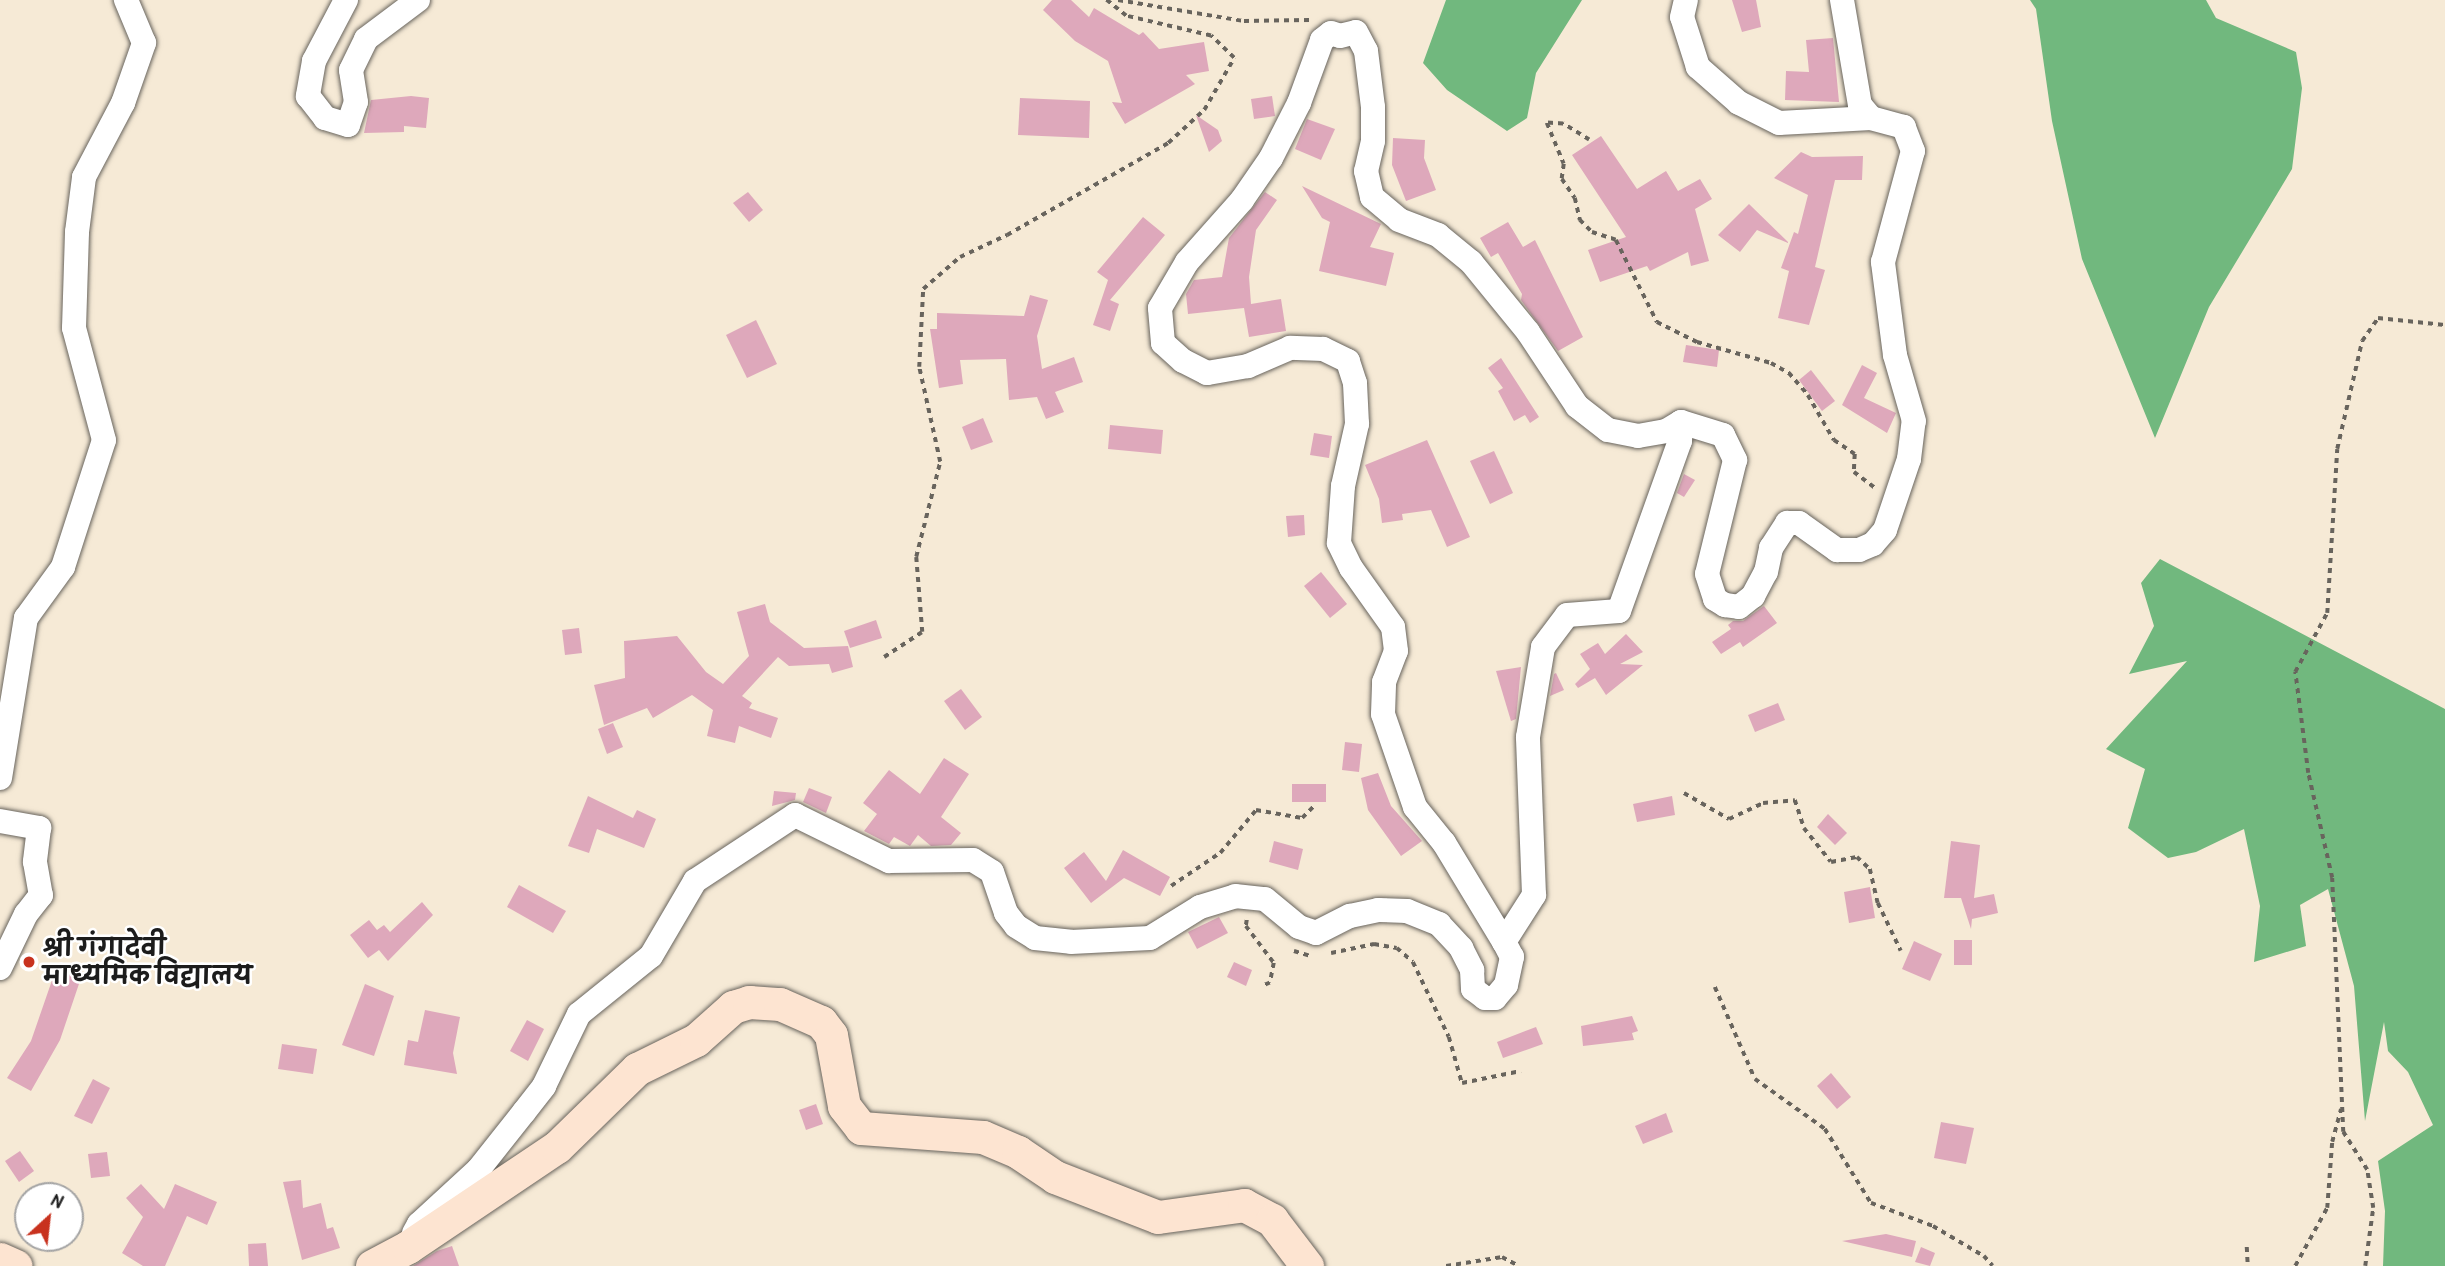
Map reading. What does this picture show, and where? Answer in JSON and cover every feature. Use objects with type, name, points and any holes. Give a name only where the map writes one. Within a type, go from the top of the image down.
[{"type":"main road","points":[[373,1266],[408,1247],[557,1147],[637,1069],[696,1040],[733,1007],[768,1002],[805,1012],[831,1035],[844,1106],[861,1128],[983,1137],[1018,1152],[1055,1177],[1158,1217],[1244,1205],[1272,1220],[1307,1266]]},
{"type":"main road","points":[[0,1259],[16,1266]]},
{"type":"street","points":[[0,778],[26,618],[63,567],[104,440],[74,328],[77,232],[84,177],[123,103],[144,43],[126,0]]},
{"type":"street","points":[[346,0],[314,61],[308,96],[325,118],[348,125],[356,102],[351,70],[366,39],[418,0]]},
{"type":"street","points":[[408,1247],[419,1224],[478,1170],[544,1086],[579,1014],[651,956],[695,881],[795,815],[889,860],[973,860],[992,872],[1006,913],[1016,926],[1035,938],[1071,942],[1150,938],[1200,907],[1251,895],[1265,899],[1299,928],[1316,933],[1350,916],[1378,910],[1407,911],[1439,925],[1461,948],[1472,970],[1473,989],[1485,998],[1495,998],[1506,985],[1512,957],[1444,843],[1415,807],[1384,714],[1384,682],[1395,651],[1393,627],[1351,568],[1339,543],[1343,486],[1357,424],[1355,383],[1348,361],[1323,349],[1290,348],[1248,366],[1207,373],[1183,361],[1163,343],[1160,308],[1187,262],[1242,200],[1271,158],[1299,103],[1322,40],[1331,33],[1340,36],[1356,32],[1366,51],[1373,107],[1374,141],[1366,172],[1371,197],[1399,219],[1438,235],[1471,262],[1528,332],[1577,407],[1608,430],[1638,436],[1666,431],[1681,422],[1723,435],[1735,460],[1707,574],[1715,599],[1725,605],[1739,607],[1753,596],[1766,572],[1771,548],[1787,523],[1799,523],[1837,550],[1859,550],[1873,544],[1885,530],[1909,459],[1914,421],[1895,355],[1883,262],[1913,151],[1904,127],[1871,118],[1779,123],[1739,103],[1698,67],[1682,17],[1686,0]]},
{"type":"street","points":[[1842,0],[1860,105],[1871,118]]},
{"type":"street","points":[[1504,942],[1534,895],[1528,737],[1543,647],[1566,615],[1619,611],[1680,441],[1681,422]]},
{"type":"street","points":[[0,821],[39,828],[34,862],[41,895],[26,914],[0,968]]},
{"type":"path","points":[[884,657],[922,632],[916,557],[940,462],[919,367],[923,289],[960,257],[1007,235],[1168,143],[1204,110],[1234,58],[1211,36],[1126,16],[1106,0]]},
{"type":"path","points":[[1118,0],[1244,21],[1312,20]]},
{"type":"path","points":[[1589,140],[1563,124],[1547,123],[1564,164],[1562,179],[1575,198],[1580,220],[1592,232],[1616,240],[1657,322],[1697,342],[1771,363],[1789,373],[1808,395],[1833,440],[1855,454],[1854,472],[1876,489],[1896,497]]},
{"type":"path","points":[[2365,1266],[2373,1208],[2367,1170],[2343,1132],[2332,878],[2308,773],[2295,672],[2327,613],[2337,449],[2362,341],[2378,318],[2445,325]]},
{"type":"path","points":[[1684,793],[1729,819],[1763,803],[1795,800],[1804,828],[1831,862],[1857,857],[1870,869],[1878,903],[1901,951]]},
{"type":"path","points":[[1171,886],[1220,853],[1256,810],[1302,818],[1315,805]]},
{"type":"path","points":[[1251,895],[1253,906],[1246,926],[1269,954],[1275,971],[1263,986]]},
{"type":"path","points":[[1283,944],[1301,956],[1313,956]]},
{"type":"path","points":[[1324,956],[1374,944],[1397,948],[1413,962],[1424,979],[1449,1037],[1462,1083],[1521,1071]]},
{"type":"path","points":[[1715,987],[1755,1079],[1825,1129],[1871,1203],[1933,1226],[1984,1256],[1993,1266]]},
{"type":"path","points":[[2295,1266],[2327,1208],[2332,1142],[2343,1104]]},
{"type":"path","points":[[2248,1247],[2248,1266]]},
{"type":"path","points":[[1446,1266],[1502,1257],[1519,1266]]},
{"type":"green space","points":[[1446,0],[1582,0],[1536,73],[1527,118],[1507,131],[1447,90],[1423,63]]},
{"type":"green space","points":[[2030,0],[2206,0],[2216,18],[2296,52],[2302,88],[2292,169],[2209,307],[2155,438],[2082,259],[2052,121],[2036,9]]},
{"type":"green space","points":[[2160,559],[2445,709],[2445,1266],[2383,1266],[2385,1211],[2378,1161],[2433,1125],[2408,1072],[2388,1051],[2384,1022],[2365,1121],[2354,986],[2328,889],[2300,905],[2306,946],[2254,962],[2260,906],[2244,829],[2196,852],[2168,858],[2128,828],[2145,769],[2106,749],[2187,661],[2129,674],[2154,626],[2141,583]]},
{"type":"building","points":[[1052,0],[1071,0],[1089,17],[1094,8],[1139,35],[1143,32],[1159,49],[1204,42],[1209,71],[1186,75],[1195,84],[1125,124],[1112,102],[1122,103],[1108,61],[1075,41],[1043,10]]},
{"type":"building","points":[[1732,0],[1756,0],[1761,27],[1742,32]]},
{"type":"building","points":[[1833,38],[1839,102],[1785,100],[1786,71],[1809,72],[1806,40]]},
{"type":"building","points":[[411,96],[429,98],[426,128],[404,126],[404,132],[364,133],[371,100]]},
{"type":"building","points":[[1272,96],[1275,116],[1254,119],[1251,99]]},
{"type":"building","points":[[1020,98],[1090,101],[1089,138],[1018,135]]},
{"type":"building","points":[[1196,115],[1218,130],[1222,141],[1209,152]]},
{"type":"building","points":[[1307,119],[1335,129],[1321,160],[1295,149]]},
{"type":"building","points":[[1601,136],[1637,189],[1666,171],[1678,191],[1700,179],[1712,199],[1695,209],[1709,261],[1691,266],[1688,252],[1650,271],[1647,266],[1600,282],[1588,250],[1626,237],[1572,155]]},
{"type":"building","points":[[1393,138],[1425,140],[1424,158],[1436,190],[1406,201],[1392,165]]},
{"type":"building","points":[[1801,152],[1812,157],[1863,156],[1862,180],[1835,180],[1815,267],[1825,270],[1809,325],[1778,318],[1789,271],[1781,268],[1794,232],[1798,234],[1808,195],[1774,178]]},
{"type":"building","points":[[1302,186],[1381,224],[1370,247],[1394,253],[1386,286],[1319,271],[1330,222],[1322,218]]},
{"type":"building","points":[[748,192],[763,210],[749,222],[733,203]]},
{"type":"building","points":[[1265,192],[1277,200],[1256,230],[1249,277],[1251,304],[1281,299],[1286,331],[1249,337],[1244,308],[1188,314],[1186,294],[1194,280],[1222,277],[1229,238]]},
{"type":"building","points":[[1749,204],[1788,243],[1757,230],[1740,252],[1718,235]]},
{"type":"building","points":[[1143,217],[1165,235],[1110,300],[1119,304],[1110,331],[1093,325],[1108,280],[1097,272]]},
{"type":"building","points":[[1508,222],[1523,247],[1535,240],[1583,337],[1558,351],[1521,300],[1522,294],[1498,253],[1491,257],[1480,238]]},
{"type":"building","points":[[1030,295],[1048,300],[1037,336],[1042,369],[1074,357],[1083,382],[1055,392],[1064,412],[1046,419],[1037,397],[1009,400],[1006,359],[960,360],[963,384],[939,388],[930,329],[937,329],[937,313],[1024,316]]},
{"type":"building","points":[[756,320],[777,364],[747,378],[726,335]]},
{"type":"building","points":[[1686,345],[1719,350],[1717,367],[1683,362]]},
{"type":"building","points":[[1501,358],[1539,417],[1530,423],[1525,415],[1514,421],[1498,391],[1503,388],[1488,368]]},
{"type":"building","points":[[1862,365],[1877,373],[1864,398],[1896,413],[1887,433],[1842,405]]},
{"type":"building","points":[[1811,370],[1835,401],[1822,411],[1799,380]]},
{"type":"building","points":[[983,418],[993,442],[971,450],[962,427]]},
{"type":"building","points":[[1110,425],[1163,430],[1161,454],[1108,449]]},
{"type":"building","points":[[1314,433],[1332,436],[1329,458],[1310,455]]},
{"type":"building","points":[[1427,440],[1470,537],[1447,547],[1431,510],[1402,514],[1403,520],[1382,523],[1379,499],[1365,465]]},
{"type":"building","points":[[1494,451],[1513,493],[1490,504],[1470,461]]},
{"type":"building","points":[[1684,474],[1695,480],[1684,497],[1677,493]]},
{"type":"building","points":[[1304,515],[1305,535],[1288,537],[1286,516]]},
{"type":"building","points":[[1321,572],[1347,604],[1330,618],[1304,586]]},
{"type":"building","points":[[765,604],[770,622],[804,648],[848,646],[853,667],[832,673],[829,664],[789,666],[778,657],[742,696],[752,703],[749,708],[778,718],[771,738],[739,726],[735,743],[707,736],[713,710],[692,695],[653,718],[647,708],[604,725],[594,685],[625,678],[624,641],[677,636],[706,672],[723,684],[749,656],[737,612]]},
{"type":"building","points":[[1764,606],[1777,623],[1743,647],[1740,642],[1721,654],[1712,642],[1731,629],[1728,625],[1733,621],[1743,621]]},
{"type":"building","points":[[876,620],[882,638],[850,648],[844,631]]},
{"type":"building","points":[[579,628],[582,653],[565,655],[562,630]]},
{"type":"building","points":[[1626,634],[1643,652],[1620,664],[1643,665],[1606,695],[1595,678],[1578,688],[1575,684],[1590,669],[1580,654],[1598,643],[1605,654]]},
{"type":"building","points":[[1521,667],[1516,719],[1511,721],[1496,671]]},
{"type":"building","points":[[1556,673],[1564,690],[1550,696],[1554,674]]},
{"type":"building","points":[[961,689],[982,717],[965,730],[944,701]]},
{"type":"building","points":[[1778,703],[1785,720],[1755,732],[1748,715]]},
{"type":"building","points":[[613,723],[623,747],[607,754],[598,729]]},
{"type":"building","points":[[1345,742],[1362,744],[1359,772],[1342,770]]},
{"type":"building","points":[[944,758],[969,774],[941,817],[961,833],[951,845],[931,846],[918,835],[910,846],[894,837],[889,844],[864,831],[877,814],[863,803],[889,770],[920,794]]},
{"type":"building","points":[[1378,773],[1391,806],[1422,841],[1401,856],[1368,810],[1361,778]]},
{"type":"building","points":[[1292,784],[1326,784],[1326,802],[1292,802]]},
{"type":"building","points":[[809,788],[832,797],[826,813],[803,802]]},
{"type":"building","points":[[774,791],[796,793],[795,800],[772,806]]},
{"type":"building","points":[[588,796],[633,818],[637,810],[656,819],[644,848],[597,829],[589,853],[568,846]]},
{"type":"building","points":[[1672,796],[1675,815],[1637,822],[1633,804]]},
{"type":"building","points":[[1828,814],[1847,833],[1835,845],[1817,827]]},
{"type":"building","points":[[1274,841],[1303,849],[1298,870],[1269,862]]},
{"type":"building","points":[[1951,841],[1980,845],[1974,898],[1994,894],[1998,913],[1972,919],[1971,929],[1961,898],[1944,898]]},
{"type":"building","points":[[1123,850],[1170,877],[1160,896],[1124,878],[1091,903],[1064,868],[1084,852],[1106,881]]},
{"type":"building","points":[[519,885],[566,911],[553,933],[507,907]]},
{"type":"building","points":[[1870,887],[1875,918],[1849,923],[1844,892]]},
{"type":"building","points":[[422,902],[433,915],[388,961],[379,950],[368,958],[350,935],[369,920],[377,930],[384,925],[390,932]]},
{"type":"building","points":[[1219,917],[1228,933],[1197,949],[1188,932]]},
{"type":"building","points":[[1954,940],[1972,940],[1972,965],[1954,965]]},
{"type":"building","points":[[1914,941],[1942,954],[1930,981],[1902,969]]},
{"type":"building","points":[[1234,962],[1252,970],[1246,986],[1227,977]]},
{"type":"building","points":[[58,963],[83,972],[60,1040],[31,1091],[7,1078],[31,1041]]},
{"type":"building","points":[[365,984],[394,996],[374,1056],[342,1045]]},
{"type":"building","points":[[425,1010],[460,1017],[453,1053],[457,1074],[404,1065],[408,1040],[418,1042]]},
{"type":"building","points":[[1632,1016],[1638,1031],[1632,1033],[1634,1040],[1583,1046],[1581,1026]]},
{"type":"building","points":[[527,1020],[544,1029],[528,1061],[510,1051]]},
{"type":"building","points":[[1536,1027],[1543,1044],[1503,1058],[1497,1042]]},
{"type":"building","points":[[282,1044],[317,1049],[313,1074],[278,1069]]},
{"type":"building","points":[[1831,1073],[1851,1097],[1837,1109],[1817,1086]]},
{"type":"building","points":[[93,1079],[110,1088],[92,1124],[74,1116]]},
{"type":"building","points":[[816,1104],[823,1124],[806,1130],[799,1110]]},
{"type":"building","points":[[1666,1113],[1673,1132],[1643,1144],[1635,1126]]},
{"type":"building","points":[[1941,1122],[1974,1128],[1966,1164],[1934,1158]]},
{"type":"building","points":[[20,1151],[34,1171],[19,1182],[5,1161]]},
{"type":"building","points":[[107,1152],[110,1176],[91,1178],[88,1154]]},
{"type":"building","points":[[301,1180],[303,1208],[321,1203],[327,1229],[333,1227],[340,1248],[302,1260],[283,1182]]},
{"type":"building","points":[[141,1184],[164,1209],[175,1184],[217,1202],[207,1225],[187,1216],[165,1266],[143,1266],[122,1253],[143,1217],[126,1198]]},
{"type":"building","points":[[1886,1234],[1916,1241],[1912,1257],[1842,1241]]},
{"type":"building","points":[[266,1243],[268,1266],[249,1266],[248,1244]]},
{"type":"building","points":[[452,1246],[459,1266],[413,1266],[437,1251]]},
{"type":"building","points":[[1921,1247],[1935,1253],[1930,1266],[1915,1262]]},
{"type":"place","name":"श्री गंगादेवी माध्यमिक विद्यालय","points":[[29,962]]}]
